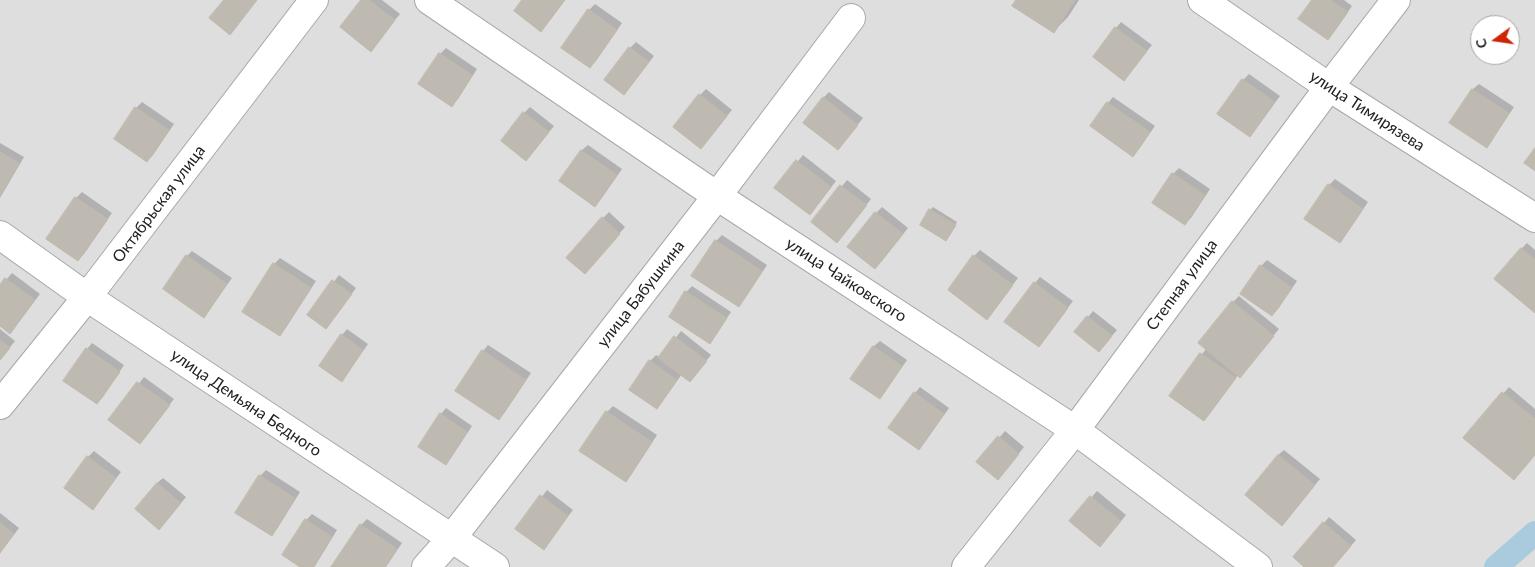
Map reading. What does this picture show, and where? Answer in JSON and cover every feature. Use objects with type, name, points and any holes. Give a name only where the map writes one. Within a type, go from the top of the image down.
[{"type":"street","name":"Октябрьская улица","points":[[0,405],[87,297],[314,0]]},
{"type":"street","name":"улица Чайковского","points":[[429,0],[717,196],[1075,430],[1258,567]]},
{"type":"street","name":"улица Тимирязева","points":[[1202,0],[1328,87],[1535,218]]},
{"type":"street","name":"Степная улица","points":[[966,567],[1075,430],[1328,87],[1396,0]]},
{"type":"street","name":"улица Бабушкина","points":[[426,567],[450,539],[717,196],[851,18]]},
{"type":"street","name":"улица Демьяна Бедного","points":[[0,235],[87,297],[495,567]]},
{"type":"shaded area","points":[[0,0],[1535,0],[1535,567],[0,567]]},
{"type":"building","points":[[224,0],[257,0],[230,35],[209,18]]},
{"type":"building","points":[[361,0],[369,0],[395,20],[371,52],[340,27]]},
{"type":"building","points":[[522,0],[565,0],[541,32],[514,11]]},
{"type":"building","points":[[1016,0],[1075,0],[1054,33],[1012,6]]},
{"type":"building","points":[[1312,0],[1330,0],[1348,12],[1328,40],[1298,19]]},
{"type":"building","points":[[588,9],[617,30],[590,68],[561,48]]},
{"type":"building","points":[[1115,27],[1147,51],[1124,81],[1093,57]]},
{"type":"building","points":[[629,47],[649,62],[624,95],[604,80]]},
{"type":"building","points":[[439,53],[472,75],[452,107],[418,84]]},
{"type":"building","points":[[1242,79],[1275,102],[1250,137],[1217,114]]},
{"type":"building","points":[[1472,89],[1509,113],[1487,148],[1449,123]]},
{"type":"building","points":[[699,94],[727,116],[701,149],[673,127]]},
{"type":"building","points":[[823,97],[858,125],[838,150],[803,123]]},
{"type":"building","points":[[1107,102],[1150,132],[1133,157],[1090,126]]},
{"type":"building","points":[[135,107],[169,130],[147,162],[114,139]]},
{"type":"building","points":[[523,112],[549,132],[526,161],[501,141]]},
{"type":"building","points":[[1535,148],[1535,171],[1524,163]]},
{"type":"building","points":[[581,150],[617,175],[595,207],[559,181]]},
{"type":"building","points":[[0,152],[19,163],[0,196]]},
{"type":"building","points":[[796,160],[831,187],[810,215],[774,188]]},
{"type":"building","points":[[1172,173],[1205,195],[1185,225],[1152,203]]},
{"type":"building","points":[[1328,184],[1363,209],[1340,243],[1304,219]]},
{"type":"building","points":[[840,185],[867,205],[837,243],[811,222]]},
{"type":"building","points":[[75,197],[108,219],[78,261],[46,239]]},
{"type":"building","points":[[929,209],[956,225],[946,241],[920,225]]},
{"type":"building","points":[[875,212],[903,234],[875,269],[847,247]]},
{"type":"building","points":[[602,217],[620,234],[585,274],[566,258]]},
{"type":"building","points":[[715,240],[762,271],[739,307],[691,276]]},
{"type":"building","points":[[1521,248],[1535,260],[1535,313],[1494,279]]},
{"type":"building","points":[[186,255],[227,284],[204,318],[163,289]]},
{"type":"building","points":[[973,255],[1013,285],[987,320],[948,290]]},
{"type":"building","points":[[273,263],[311,288],[280,336],[242,312]]},
{"type":"building","points":[[1260,265],[1292,288],[1272,316],[1240,294]]},
{"type":"building","points":[[5,278],[35,300],[10,334],[0,326],[0,285]]},
{"type":"building","points":[[332,280],[352,294],[326,329],[307,315]]},
{"type":"building","points":[[1034,282],[1068,308],[1039,347],[1004,322]]},
{"type":"building","points":[[685,291],[727,318],[710,344],[669,317]]},
{"type":"building","points":[[1232,301],[1274,336],[1240,378],[1198,343]]},
{"type":"building","points":[[1087,316],[1112,336],[1099,352],[1074,332]]},
{"type":"building","points":[[341,334],[363,350],[342,382],[319,366]]},
{"type":"building","points":[[674,336],[707,361],[690,382],[658,358]]},
{"type":"building","points":[[0,340],[10,348],[0,360]]},
{"type":"building","points":[[873,346],[902,366],[880,399],[850,379]]},
{"type":"building","points":[[86,348],[120,372],[97,404],[63,381]]},
{"type":"building","points":[[482,350],[526,380],[499,420],[455,391]]},
{"type":"building","points":[[1200,353],[1236,378],[1204,421],[1169,396]]},
{"type":"building","points":[[649,360],[677,380],[657,409],[629,390]]},
{"type":"building","points":[[137,382],[170,405],[140,444],[108,420]]},
{"type":"building","points":[[914,392],[944,414],[919,450],[888,428]]},
{"type":"building","points":[[1502,392],[1535,419],[1535,455],[1514,480],[1463,438]]},
{"type":"building","points":[[606,411],[652,442],[626,482],[579,451]]},
{"type":"building","points":[[440,413],[467,432],[446,465],[418,447]]},
{"type":"building","points":[[998,436],[1019,454],[998,480],[976,462]]},
{"type":"building","points":[[1278,455],[1315,485],[1282,526],[1245,495]]},
{"type":"building","points":[[87,456],[116,478],[93,510],[64,488]]},
{"type":"building","points":[[259,475],[295,498],[272,536],[235,513]]},
{"type":"building","points":[[157,483],[181,503],[159,530],[135,509]]},
{"type":"building","points":[[540,495],[568,516],[544,550],[515,529]]},
{"type":"building","points":[[1090,496],[1121,521],[1100,547],[1069,521]]},
{"type":"building","points":[[305,519],[332,537],[313,567],[300,567],[282,555]]},
{"type":"building","points":[[1323,522],[1351,546],[1333,567],[1304,567],[1293,557]]},
{"type":"building","points":[[0,523],[14,534],[0,553]]},
{"type":"building","points":[[360,524],[397,549],[385,567],[331,567]]},
{"type":"waterway","points":[[1496,567],[1535,533]]}]
